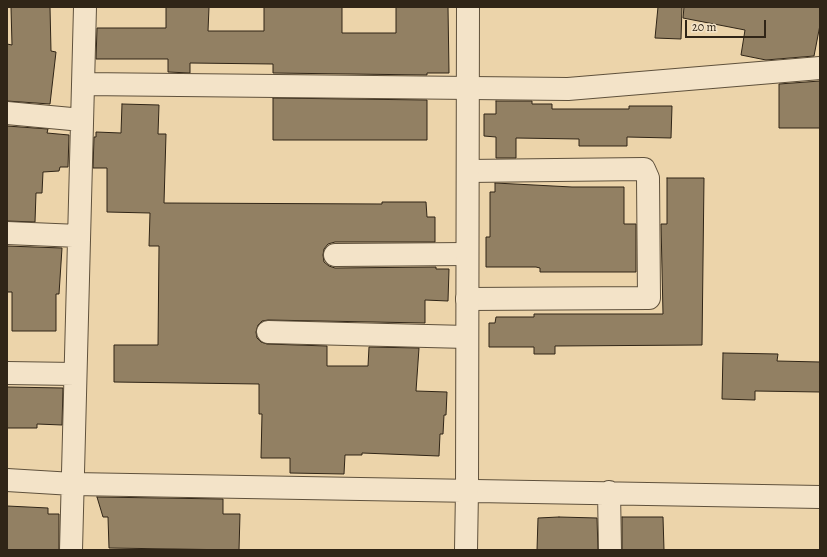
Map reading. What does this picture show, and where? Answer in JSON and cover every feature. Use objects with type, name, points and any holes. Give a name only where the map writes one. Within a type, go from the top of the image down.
[{"type":"street","points":[[71,550],[85,7]]},
{"type":"street","points":[[466,550],[468,7]]},
{"type":"street","points":[[83,84],[568,89],[820,68]]},
{"type":"street","points":[[7,113],[82,120]]},
{"type":"street","points":[[467,299],[649,298],[648,178],[644,169],[468,171]]},
{"type":"street","points":[[7,233],[79,236]]},
{"type":"street","points":[[335,255],[467,254]]},
{"type":"street","points":[[268,332],[467,337]]},
{"type":"street","points":[[7,373],[75,374]]},
{"type":"street","points":[[7,480],[73,484],[609,492],[820,497]]},
{"type":"street","points":[[609,492],[610,550]]},
{"type":"building","points":[[11,7],[50,7],[51,51],[56,52],[50,104],[7,101],[7,44],[12,45]]},
{"type":"building","points":[[166,7],[209,7],[208,31],[264,31],[264,7],[342,7],[342,33],[396,33],[396,7],[448,7],[449,73],[427,73],[427,75],[273,73],[273,64],[190,63],[190,73],[168,72],[168,59],[96,59],[97,28],[166,28]]},
{"type":"building","points":[[658,7],[682,7],[681,39],[655,38]]},
{"type":"building","points":[[684,7],[820,7],[820,25],[814,56],[766,60],[741,55],[745,30],[683,18]]},
{"type":"building","points":[[820,81],[820,128],[779,128],[779,84]]},
{"type":"building","points":[[273,98],[427,100],[427,140],[273,140]]},
{"type":"building","points":[[496,101],[532,101],[532,104],[552,104],[552,109],[629,109],[629,106],[672,106],[671,138],[627,137],[627,146],[579,146],[579,139],[516,138],[516,158],[496,158],[496,137],[484,136],[484,114],[496,114]]},
{"type":"building","points":[[122,104],[159,105],[158,134],[166,134],[164,203],[382,204],[382,202],[426,202],[427,217],[435,217],[435,242],[335,242],[328,244],[324,249],[323,255],[324,262],[335,268],[436,267],[436,269],[449,269],[448,301],[425,300],[425,323],[268,320],[262,321],[258,325],[256,332],[257,338],[261,342],[267,344],[327,346],[327,366],[368,366],[369,347],[419,348],[416,391],[447,392],[446,415],[444,415],[443,434],[440,434],[439,456],[362,453],[362,455],[345,455],[344,474],[290,473],[290,458],[261,458],[262,414],[259,414],[259,384],[114,382],[114,345],[158,345],[159,246],[149,246],[150,213],[107,212],[107,168],[93,168],[94,137],[96,137],[96,132],[121,133]]},
{"type":"building","points":[[7,126],[48,129],[47,133],[69,135],[68,167],[60,167],[59,171],[43,172],[42,193],[36,193],[35,222],[7,221]]},
{"type":"building","points":[[667,178],[704,178],[702,345],[555,346],[555,354],[534,354],[534,347],[489,347],[489,323],[495,323],[496,317],[534,317],[534,314],[663,314],[661,224],[667,224]]},
{"type":"building","points":[[495,183],[572,187],[624,187],[624,224],[636,224],[636,272],[540,272],[540,268],[536,267],[486,267],[486,237],[490,237],[490,192],[495,192]]},
{"type":"building","points":[[7,246],[62,248],[59,294],[56,294],[56,331],[12,331],[12,292],[7,292]]},
{"type":"building","points":[[723,353],[778,354],[777,361],[820,362],[820,392],[755,391],[755,400],[722,399]]},
{"type":"building","points":[[7,387],[63,388],[62,425],[37,424],[37,428],[7,428]]},
{"type":"building","points":[[97,497],[223,499],[223,514],[240,514],[239,550],[109,548],[108,517],[103,517]]},
{"type":"building","points":[[7,506],[48,508],[48,514],[59,514],[59,550],[7,550]]},
{"type":"building","points":[[622,517],[663,517],[664,550],[622,550]]},
{"type":"building","points":[[538,518],[597,518],[598,550],[537,550]]}]
